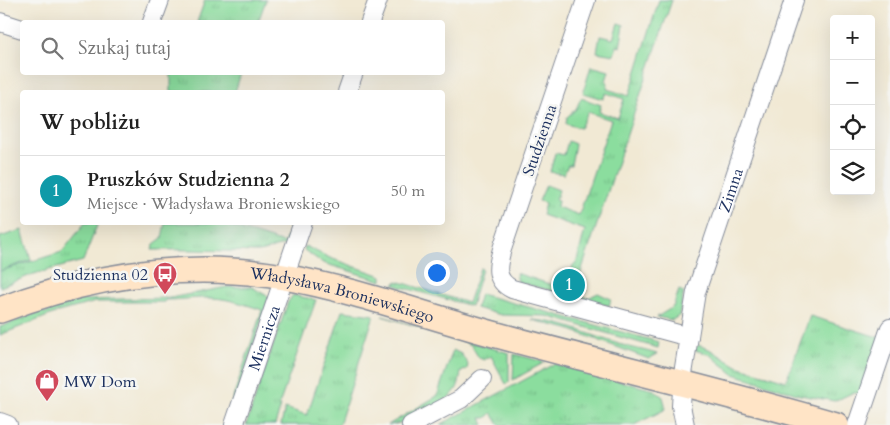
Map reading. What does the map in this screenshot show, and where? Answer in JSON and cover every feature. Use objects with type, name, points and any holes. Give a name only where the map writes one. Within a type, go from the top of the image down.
[{"type":"street","points":[[153,20],[160,0]]},
{"type":"street","points":[[371,20],[378,0]]},
{"type":"street","name":"Studzienna","points":[[586,0],[500,258],[498,269],[500,280],[512,289],[689,337]]},
{"type":"street","name":"Zimna","points":[[682,382],[698,286],[794,0]]},
{"type":"street","points":[[0,22],[20,28]]},
{"type":"street","points":[[348,90],[353,75]]},
{"type":"street","name":"Miernicza","points":[[234,425],[302,225]]},
{"type":"street","name":"Władysława Broniewskiego","points":[[0,310],[67,287],[136,273],[214,270],[284,278],[682,382],[836,425]]},
{"type":"street","points":[[857,425],[890,328]]},
{"type":"street","points":[[411,425],[462,399],[482,379]]},
{"type":"street","points":[[682,382],[682,414],[685,425]]},
{"type":"street","points":[[0,422],[8,425]]},
{"type":"green space","points":[[205,0],[266,0],[259,20],[198,20]]},
{"type":"green space","points":[[659,0],[672,0],[574,293],[588,298],[598,293],[611,299],[609,306],[518,282],[516,273],[561,288],[566,275],[570,277],[573,265],[576,264],[585,230],[542,215],[545,203],[539,201],[546,185],[559,190],[556,200],[558,201],[557,207],[579,215],[611,120],[588,112],[580,128],[566,124],[567,117],[576,109],[581,98],[601,105],[599,112],[618,118],[624,99],[606,93],[603,99],[583,93],[591,66],[609,71],[606,81],[608,83],[607,89],[629,96]]},
{"type":"green space","points":[[618,23],[624,25],[620,47],[617,46],[614,55],[597,52],[600,36],[613,39]]},
{"type":"green space","points":[[171,75],[240,75],[236,90],[171,90]]},
{"type":"green space","points":[[568,141],[575,144],[571,165],[568,165],[564,174],[550,172],[555,153],[564,155]]},
{"type":"green space","points":[[83,225],[97,225],[83,261],[34,274],[0,287],[0,271],[62,252]]},
{"type":"green space","points":[[165,225],[227,225],[284,243],[291,225],[294,225],[287,246],[279,246],[261,252],[152,250],[154,244],[162,238]]},
{"type":"green space","points":[[22,230],[31,260],[0,271],[0,237]]},
{"type":"green space","points":[[305,246],[330,258],[382,276],[382,281],[323,263],[304,250]]},
{"type":"green space","points":[[480,268],[482,269],[471,306],[394,285],[397,281],[468,303]]},
{"type":"green space","points":[[227,287],[252,287],[269,297],[228,425],[224,425],[262,310],[234,301],[212,298],[165,300],[164,302],[96,302],[58,312],[0,335],[0,327],[42,311],[44,313],[79,300],[170,298]]},
{"type":"green space","points":[[679,290],[684,292],[679,316],[672,320],[657,317],[673,307]]},
{"type":"green space","points":[[480,294],[659,342],[658,348],[547,316],[501,315],[476,308]]},
{"type":"green space","points":[[293,295],[316,300],[279,405],[281,406],[275,425],[246,425],[288,302]]},
{"type":"green space","points":[[342,311],[374,315],[339,425],[281,425],[285,408],[307,415]]},
{"type":"green space","points":[[382,316],[456,337],[458,338]]},
{"type":"green space","points":[[810,316],[881,338],[860,395],[854,392],[835,401],[800,395],[734,374],[709,354],[694,350],[698,345],[709,349],[737,366],[786,381]]},
{"type":"green space","points":[[532,320],[554,323],[657,354],[649,359],[568,329]]},
{"type":"green space","points":[[458,338],[509,353],[509,382],[506,384],[491,356],[484,360],[479,358],[471,345]]},
{"type":"green space","points":[[453,350],[461,354],[468,364],[467,369],[461,372],[455,391],[434,408],[404,422],[388,425],[437,396]]},
{"type":"green space","points":[[514,354],[545,362],[513,380]]},
{"type":"green space","points":[[554,364],[654,390],[663,397],[666,409],[634,425],[499,425],[492,413],[486,418],[481,418],[484,425],[440,425]]},
{"type":"place","name":"Pruszków Studzienna 2","points":[[569,285]]},
{"type":"place","name":"Studzienna 02","points":[[165,295]]},
{"type":"place","name":"MW Dom","points":[[47,402]]}]
